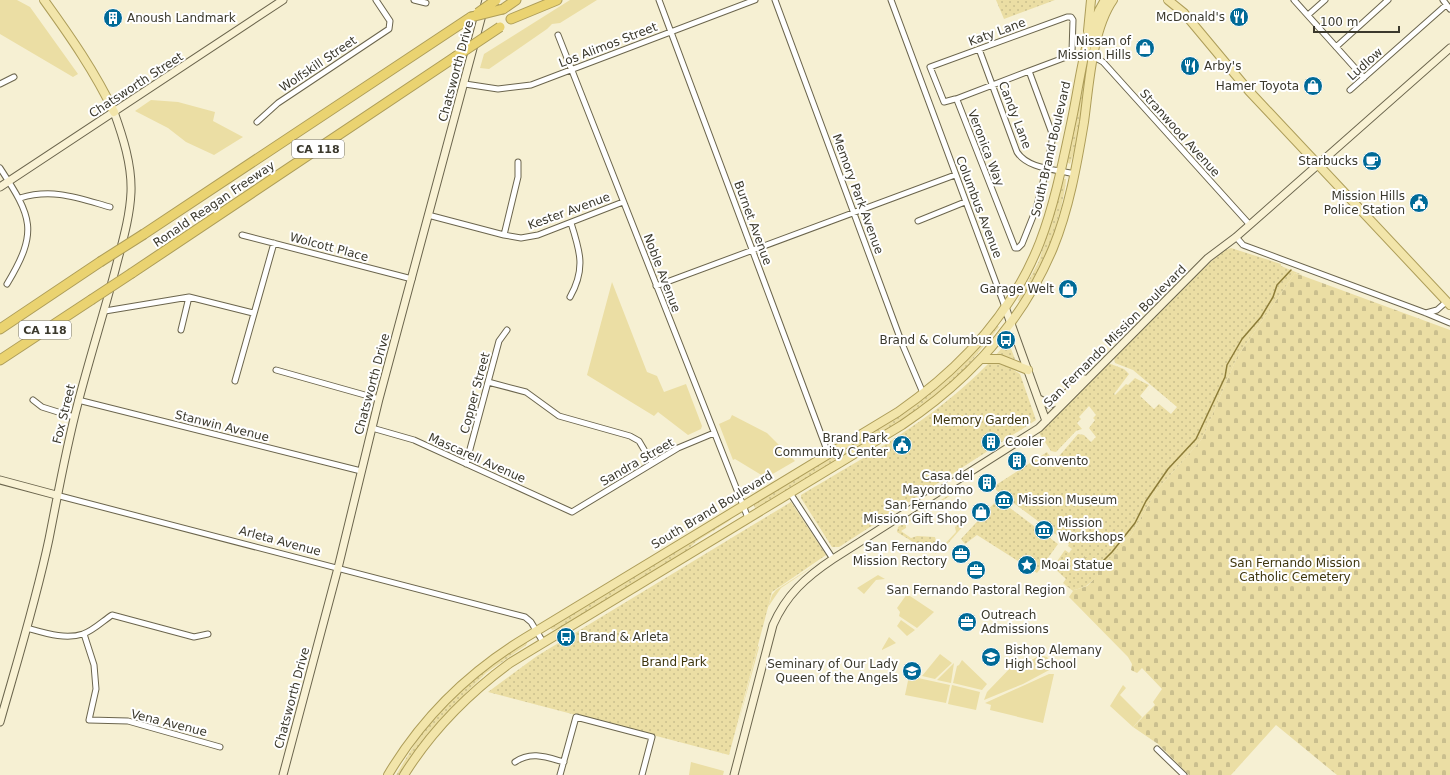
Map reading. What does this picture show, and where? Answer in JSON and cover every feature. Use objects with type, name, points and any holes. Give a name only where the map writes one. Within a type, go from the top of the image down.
[{"type":"highway","name":"Ronald Reagan Freeway","points":[[0,329],[496,0]]},
{"type":"highway","name":"CA 118","points":[[470,17],[503,9],[516,0]]},
{"type":"highway","name":"Ronald Reagan Freeway","points":[[0,360],[540,0]]},
{"type":"highway","points":[[512,19],[557,0]]},
{"type":"main road","points":[[44,0],[73,41],[104,91],[114,112]]},
{"type":"main road","name":"Chatsworth Street","points":[[0,187],[283,0]]},
{"type":"main road","name":"Chatsworth Drive","points":[[283,775],[338,568],[379,399],[465,84],[486,0]]},
{"type":"main road","points":[[1087,48],[1091,0]]},
{"type":"main road","name":"South Brand Boulevard","points":[[388,775],[411,740],[433,713],[457,689],[493,659],[828,453],[883,421],[923,394],[964,358],[990,329],[1006,307],[1026,273],[1039,243],[1061,170],[1087,48],[1097,15],[1105,0]]},
{"type":"main road","name":"South Brand Boulevard","points":[[404,775],[431,736],[473,692],[504,667],[915,416],[955,385],[981,359],[1011,322],[1036,282],[1053,248],[1075,174],[1100,24],[1113,0]]},
{"type":"main road","points":[[1168,0],[1184,13],[1249,91],[1448,304]]},
{"type":"main road","points":[[1178,0],[1184,13]]},
{"type":"main road","name":"San Fernando Mission Boulevard","points":[[734,775],[769,636],[777,616],[800,583],[832,559],[1033,432],[1046,421],[1208,258],[1250,225],[1450,48]]},
{"type":"main road","name":"Fox Street","points":[[0,722],[27,628],[49,540],[56,495],[78,400],[105,310],[127,224],[131,191],[130,170],[114,112]]},
{"type":"main road","name":"Columbus Avenue","points":[[1006,307],[1046,421]]},
{"type":"main road","points":[[981,359],[1000,359],[1028,370]]},
{"type":"main road","points":[[1038,399],[1045,404],[1055,402],[1076,383],[1090,376]]},
{"type":"main road","name":"Arleta Avenue","points":[[0,480],[56,495]]},
{"type":"street","name":"Wolfskill Street","points":[[257,122],[278,103],[389,29],[391,25],[390,21],[376,0]]},
{"type":"street","points":[[414,0],[426,3]]},
{"type":"street","name":"Burnet Avenue","points":[[659,0],[828,453]]},
{"type":"street","name":"Los Alimos Street","points":[[465,84],[498,89],[531,85],[756,0]]},
{"type":"street","name":"Memory Park Avenue","points":[[775,0],[923,394]]},
{"type":"street","name":"Columbus Avenue","points":[[891,0],[965,202],[1006,307]]},
{"type":"street","points":[[1294,0],[1364,78]]},
{"type":"street","points":[[1308,15],[1325,0]]},
{"type":"street","points":[[1336,46],[1388,0]]},
{"type":"street","name":"Ludlow","points":[[1350,90],[1446,5]]},
{"type":"street","name":"Katy Lane","points":[[930,67],[1067,16],[1071,17],[1073,20],[1072,52],[1069,56],[1029,71]]},
{"type":"street","name":"Noble Avenue","points":[[558,36],[748,518]]},
{"type":"street","name":"Candy Lane","points":[[979,49],[1019,155],[1029,164],[1075,174]]},
{"type":"street","name":"Stranwood Avenue","points":[[1094,57],[1103,62],[1250,225]]},
{"type":"street","name":"Veronica Way","points":[[930,67],[944,102],[956,99],[1013,246],[1018,248],[1022,244],[1036,209],[1048,167]]},
{"type":"street","points":[[956,99],[1029,71],[1053,136],[1048,167]]},
{"type":"street","points":[[0,84],[14,77]]},
{"type":"street","points":[[504,235],[518,177],[518,162]]},
{"type":"street","points":[[0,168],[20,198],[26,215],[28,237],[23,256],[7,284]]},
{"type":"street","points":[[656,286],[955,175]]},
{"type":"street","points":[[20,198],[42,193],[57,194],[110,207]]},
{"type":"street","name":"Kester Avenue","points":[[428,215],[521,238],[538,235],[623,202]]},
{"type":"street","points":[[918,221],[965,202]]},
{"type":"street","points":[[570,297],[577,285],[581,260],[571,223]]},
{"type":"street","name":"Wolcott Place","points":[[242,235],[412,279]]},
{"type":"street","points":[[1236,237],[1243,246],[1450,323]]},
{"type":"street","points":[[235,381],[274,243]]},
{"type":"street","points":[[105,310],[189,297],[253,313]]},
{"type":"street","points":[[181,330],[189,297]]},
{"type":"street","points":[[1426,313],[1438,310],[1448,304]]},
{"type":"street","name":"Copper Street","points":[[466,464],[499,341],[508,330]]},
{"type":"street","points":[[276,370],[379,399]]},
{"type":"street","points":[[488,382],[526,392],[559,416],[630,436],[639,441],[652,463]]},
{"type":"street","points":[[33,400],[42,407],[74,417]]},
{"type":"street","name":"Stanwin Avenue","points":[[78,400],[361,471]]},
{"type":"street","name":"Mascarell Avenue","points":[[372,428],[414,440],[572,512]]},
{"type":"street","name":"Sandra Street","points":[[572,512],[678,448],[714,433]]},
{"type":"street","points":[[790,493],[832,559]]},
{"type":"street","name":"Arleta Avenue","points":[[56,495],[525,617],[537,631],[543,642]]},
{"type":"street","points":[[27,628],[51,635],[67,637],[84,634],[112,614],[194,637],[208,634]]},
{"type":"street","name":"Vena Avenue","points":[[84,634],[94,665],[96,683],[89,720],[128,721],[220,746]]},
{"type":"street","points":[[560,775],[576,717],[652,737],[642,775]]},
{"type":"street","points":[[1157,749],[1184,775]]},
{"type":"street","points":[[515,762],[525,756],[539,755],[564,762]]},
{"type":"green space","points":[[0,0],[17,0],[30,7],[78,74],[73,77],[0,34]]},
{"type":"green space","points":[[570,0],[597,0],[560,23],[552,24],[489,69],[480,68],[484,54]]},
{"type":"green space","points":[[996,0],[1055,0],[1004,19]]},
{"type":"green space","points":[[1083,87],[1086,87],[1076,146],[1070,164],[1067,162]]},
{"type":"green space","points":[[151,100],[178,102],[215,112],[213,121],[243,137],[214,155],[186,142],[168,128],[135,111]]},
{"type":"green space","points":[[1064,179],[1066,179],[1061,208],[1050,244],[1035,278],[1019,301],[1018,300],[1039,261]]},
{"type":"green space","points":[[1231,248],[1281,264],[1281,266],[1303,275],[1295,273],[1237,357],[1202,439],[1157,490],[1131,535],[1100,569],[1084,556],[1082,561],[1092,567],[1098,576],[1086,586],[1075,590],[1067,584],[1066,579],[1053,567],[1065,550],[1069,553],[1072,549],[1068,546],[1069,544],[996,490],[996,485],[1047,452],[1054,462],[1078,434],[1084,435],[1091,442],[1096,437],[1089,428],[1095,420],[1093,418],[1096,415],[1089,406],[1079,417],[1081,419],[1077,423],[1082,429],[1076,431],[1056,452],[1051,451],[1039,433],[1108,363],[1124,369],[1129,374],[1114,394],[1115,395],[1126,384],[1128,385],[1135,378],[1149,385],[1140,396],[1154,409],[1159,404],[1171,414],[1177,407],[1133,370],[1115,363],[1114,358],[1198,273],[1223,251]]},
{"type":"green space","name":"San Fernando Mission Catholic Cemetery","points":[[1295,273],[1450,330],[1450,775],[1337,775],[1276,725],[1231,775],[1189,775],[1158,744],[1133,727],[1155,705],[1153,702],[1162,689],[1142,668],[1137,673],[1131,670],[1132,664],[1128,657],[1069,597],[1073,591],[1063,583],[1068,576],[1067,583],[1075,590],[1087,586],[1098,575],[1090,565],[1082,561],[1084,555],[1099,569],[1131,535],[1157,490],[1202,439],[1237,357]]},
{"type":"green space","points":[[612,282],[647,372],[657,376],[664,392],[686,384],[702,426],[701,429],[688,435],[658,412],[654,416],[587,375]]},
{"type":"green space","points":[[997,326],[999,327],[961,374],[928,402],[899,423],[761,506],[755,508],[753,503],[881,426]]},
{"type":"green space","points":[[1008,341],[1015,359],[1013,360],[995,356]]},
{"type":"green space","name":"Memory Garden","points":[[997,363],[1011,368],[1020,374],[1036,420],[839,547],[832,547],[801,498],[801,495],[899,436],[945,402],[988,364]]},
{"type":"green space","points":[[732,415],[767,433],[795,461],[764,479],[763,476],[735,459],[733,460],[719,424],[730,419]]},
{"type":"green space","points":[[959,488],[961,493],[958,491],[940,502],[940,506],[938,502]]},
{"type":"green space","points":[[998,499],[1058,544],[1037,573],[977,535],[965,544],[961,539]]},
{"type":"green space","name":"Brand Park","points":[[791,502],[826,555],[772,592],[729,755],[488,692],[537,656]]},
{"type":"green space","points":[[930,507],[933,511],[928,510],[906,524],[906,528],[901,531],[911,538],[917,536],[935,537],[936,541],[929,552],[897,532],[898,527]]},
{"type":"green space","points":[[730,518],[731,519],[729,521],[697,541],[686,551],[562,627],[552,630],[550,627]]},
{"type":"green space","points":[[960,522],[965,524],[943,549],[935,554],[939,543],[942,546],[944,545],[956,532],[955,527]]},
{"type":"green space","points":[[823,560],[781,588],[768,607],[772,595],[776,590]]},
{"type":"green space","points":[[878,575],[885,579],[876,580],[864,594],[857,588]]},
{"type":"green space","points":[[907,594],[934,612],[917,628],[899,616],[900,612],[897,608]]},
{"type":"green space","points":[[901,620],[915,630],[907,636],[897,626]]},
{"type":"green space","points":[[889,637],[896,643],[882,650],[882,649]]},
{"type":"green space","points":[[526,641],[527,644],[525,646],[486,673],[449,710],[423,740],[399,775],[396,775],[422,732],[435,715],[484,670]]},
{"type":"green space","points":[[758,646],[759,647],[736,732],[738,724]]},
{"type":"green space","points":[[940,654],[952,663],[935,679],[922,676]]},
{"type":"green space","points":[[1040,655],[1047,657],[1053,668],[1023,684],[984,700],[987,692],[1015,663],[1025,664]]},
{"type":"green space","points":[[962,660],[987,684],[982,690],[953,683],[957,666]]},
{"type":"green space","points":[[954,663],[951,683],[937,680]]},
{"type":"green space","points":[[1049,674],[1054,674],[1043,723],[990,710],[991,705],[985,703]]},
{"type":"green space","points":[[909,676],[950,685],[946,703],[905,695]]},
{"type":"green space","points":[[952,685],[980,692],[976,710],[948,704]]},
{"type":"green space","points":[[1123,685],[1126,688],[1120,695],[1142,717],[1133,727],[1110,706]]},
{"type":"green space","points":[[691,762],[724,771],[723,775],[689,775]]},
{"type":"waterway","points":[[1100,564],[1112,552],[1135,523],[1146,501],[1168,469],[1196,439],[1225,377],[1227,365],[1242,339],[1261,317],[1273,297],[1277,285],[1291,270]]},
{"type":"place","name":"McDonald's","points":[[1239,17]]},
{"type":"place","name":"Anoush Landmark","points":[[113,18]]},
{"type":"place","name":"Nissan of Mission Hills","points":[[1145,48]]},
{"type":"place","name":"Arby's","points":[[1190,66]]},
{"type":"place","name":"Hamer Toyota","points":[[1313,86]]},
{"type":"place","name":"Starbucks","points":[[1372,161]]},
{"type":"place","name":"Mission Hills Police Station","points":[[1419,203]]},
{"type":"place","name":"Garage Welt","points":[[1068,289]]},
{"type":"place","name":"Brand & Columbus","points":[[1006,340]]},
{"type":"place","name":"Cooler","points":[[991,442]]},
{"type":"place","name":"Brand Park Community Center","points":[[902,445]]},
{"type":"place","name":"Convento","points":[[1017,461]]},
{"type":"place","name":"Casa del Mayordomo","points":[[987,483]]},
{"type":"place","name":"Mission Museum","points":[[1004,500]]},
{"type":"place","name":"San Fernando Mission Gift Shop","points":[[981,512]]},
{"type":"place","name":"Mission Workshops","points":[[1044,530]]},
{"type":"place","name":"San Fernando Mission Rectory","points":[[961,554]]},
{"type":"place","name":"Moai Statue","points":[[1027,565]]},
{"type":"place","name":"San Fernando Pastoral Region","points":[[976,570]]},
{"type":"place","name":"Outreach Admissions","points":[[967,622]]},
{"type":"place","name":"Brand & Arleta","points":[[566,637]]},
{"type":"place","name":"Bishop Alemany High School","points":[[991,657]]},
{"type":"place","name":"Seminary of Our Lady Queen of the Angels","points":[[912,671]]}]
